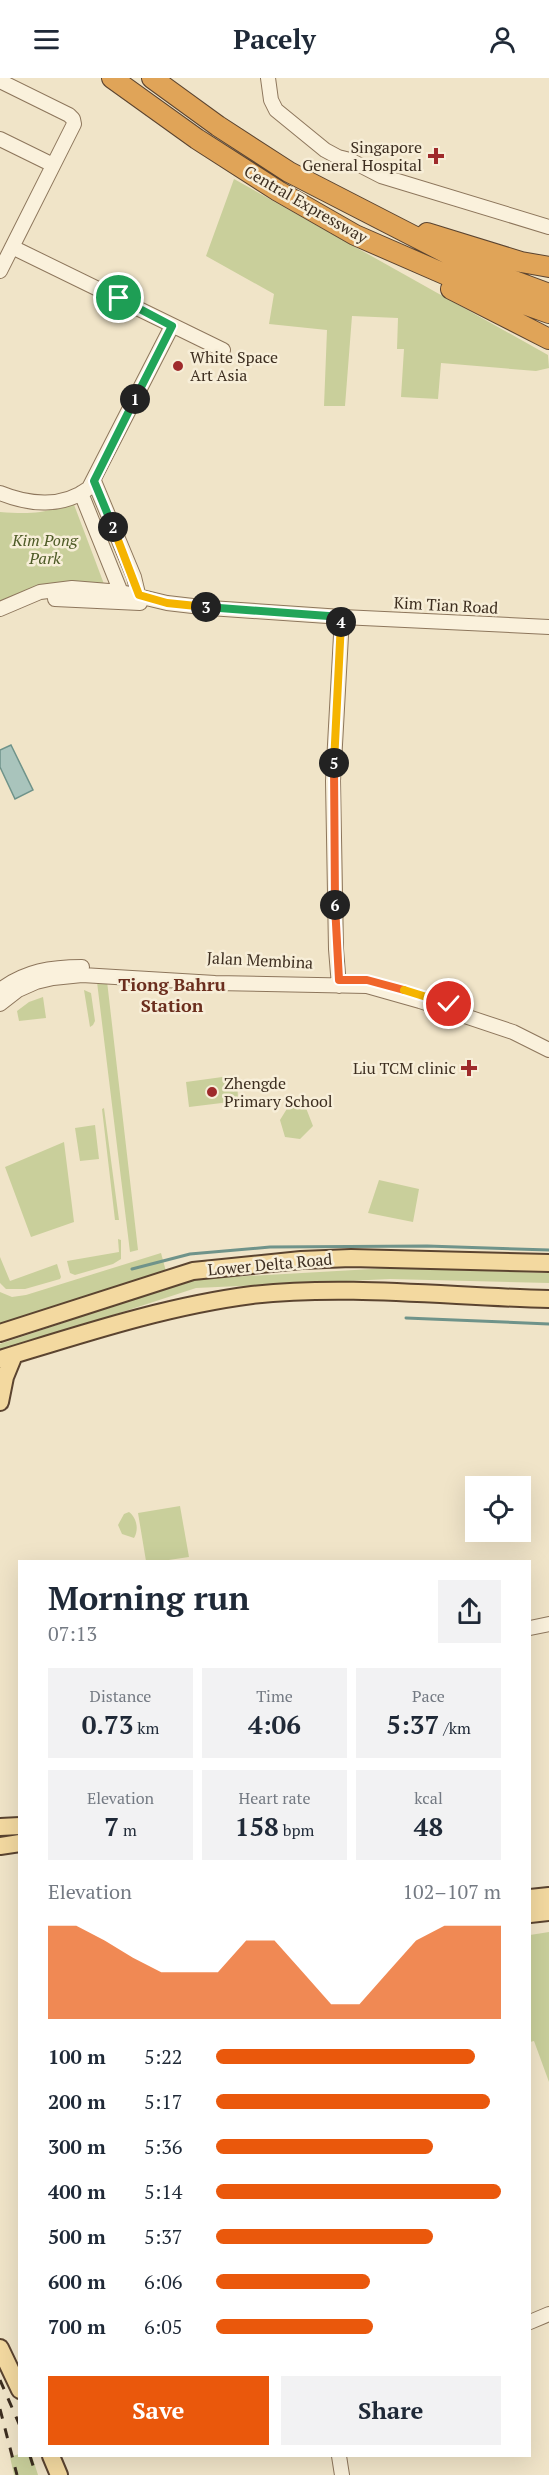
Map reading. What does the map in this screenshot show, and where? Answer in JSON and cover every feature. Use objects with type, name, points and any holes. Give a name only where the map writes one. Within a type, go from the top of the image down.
[{"type":"highway","name":"Central Expressway","points":[[112,78],[143,102],[233,162],[355,235],[465,283],[548,306]]},
{"type":"highway","name":"Central Expressway","points":[[152,78],[218,126],[289,172],[548,306]]},
{"type":"highway","points":[[404,232],[420,231],[520,261],[549,267]]},
{"type":"highway","points":[[355,235],[419,273],[549,339]]},
{"type":"main road","name":"Lower Delta Road","points":[[5,1327],[193,1271],[301,1260],[351,1258],[549,1263]]},
{"type":"main road","name":"Lower Delta Road","points":[[7,1357],[99,1328],[189,1306],[252,1295],[342,1292],[549,1299]]},
{"type":"main road","points":[[0,1402],[7,1357]]},
{"type":"main road","points":[[0,1827],[18,1826]]},
{"type":"main road","points":[[0,1846],[18,1843]]},
{"type":"main road","points":[[531,1898],[549,1896]]},
{"type":"main road","points":[[531,1914],[549,1912]]},
{"type":"main road","points":[[0,2348],[18,2386]]},
{"type":"main road","points":[[51,2457],[58,2475]]},
{"type":"street","points":[[267,78],[271,100],[276,110],[325,150],[338,157],[350,159],[381,176],[548,226]]},
{"type":"street","points":[[0,81],[74,119],[74,124],[0,271]]},
{"type":"street","points":[[0,139],[53,165]]},
{"type":"street","points":[[12,247],[223,351]]},
{"type":"street","points":[[4,497],[35,503],[58,502],[81,494],[94,481],[172,326]]},
{"type":"street","points":[[94,481],[134,577],[139,599]]},
{"type":"street","points":[[81,494],[123,597]]},
{"type":"street","points":[[101,590],[109,584],[114,572]]},
{"type":"street","name":"Kim Tian Road","points":[[0,609],[40,592],[57,589],[101,590],[123,597]]},
{"type":"street","name":"Kim Tian Road","points":[[0,618],[42,601],[123,597],[178,610],[199,611],[210,608],[549,627]]},
{"type":"street","points":[[339,983],[333,781],[342,617]]},
{"type":"street","name":"Jalan Membina","points":[[0,990],[10,982],[36,971],[56,967],[82,971],[367,986],[513,1032],[549,1050]]},
{"type":"street","name":"Jalan Membina","points":[[0,1004],[18,990],[36,982],[82,971]]},
{"type":"street","name":"Jalan Membina","points":[[339,983],[367,980],[399,988],[505,1023],[549,1044]]},
{"type":"street","points":[[531,1622],[549,1618]]},
{"type":"street","points":[[531,1628],[549,1624]]},
{"type":"street","points":[[531,2322],[549,2314]]},
{"type":"street","points":[[330,2475],[339,2458]]},
{"type":"street","points":[[339,2458],[342,2475]]},
{"type":"green space","points":[[234,179],[548,355],[549,368],[536,371],[441,363],[438,399],[401,397],[404,349],[397,349],[398,318],[352,316],[345,406],[324,406],[327,330],[269,324],[274,294],[206,256]]},
{"type":"green space","name":"Kim Pong Park","points":[[73,502],[104,584],[0,602],[0,512],[37,512]]},
{"type":"green space","points":[[107,981],[138,1250],[130,1252],[97,982]]},
{"type":"green space","points":[[84,990],[91,993],[95,1021],[90,1027]]},
{"type":"green space","points":[[43,997],[46,1018],[19,1021],[17,1011],[29,1002]]},
{"type":"green space","name":"Zhengde Primary School","points":[[237,1075],[238,1101],[189,1107],[186,1082]]},
{"type":"green space","points":[[288,1107],[306,1108],[313,1126],[300,1139],[285,1137],[280,1120]]},
{"type":"green space","points":[[104,1108],[119,1220],[115,1220],[102,1109]]},
{"type":"green space","points":[[95,1125],[99,1159],[80,1161],[75,1128]]},
{"type":"green space","points":[[64,1142],[74,1222],[31,1237],[5,1167]]},
{"type":"green space","points":[[379,1180],[419,1189],[413,1222],[368,1213]]},
{"type":"green space","points":[[118,1239],[121,1240],[121,1259],[113,1264],[75,1275],[70,1273],[67,1261],[119,1252]]},
{"type":"green space","points":[[161,1253],[167,1275],[0,1329],[0,1292],[12,1297],[26,1295]]},
{"type":"green space","points":[[0,1257],[10,1281],[57,1264],[61,1277],[25,1289],[6,1289],[0,1283]]},
{"type":"green space","points":[[390,1268],[549,1273],[549,1283],[390,1279],[196,1288],[0,1352],[0,1344],[194,1279]]},
{"type":"green space","points":[[180,1506],[189,1557],[146,1560],[138,1513]]},
{"type":"green space","points":[[129,1512],[136,1524],[134,1538],[122,1534],[118,1525],[124,1514]]},
{"type":"green space","points":[[549,1932],[549,2082],[534,2041],[531,2042],[531,1935]]},
{"type":"green space","points":[[18,2454],[18,2457],[32,2457],[38,2475],[14,2475],[10,2457]]},
{"type":"water","points":[[11,745],[33,790],[15,799],[0,767],[0,750]]},
{"type":"waterway","points":[[132,1269],[190,1254],[270,1247],[427,1246],[549,1250]]},
{"type":"waterway","points":[[406,1318],[549,1324]]},
{"type":"railway","points":[[0,2380],[18,2421]]},
{"type":"railway","points":[[0,2409],[17,2475]]},
{"type":"railway","points":[[30,2457],[36,2475]]},
{"type":"place","name":"Singapore General Hospital","points":[[436,156]]},
{"type":"place","name":"White Space Art Asia","points":[[178,366]]},
{"type":"place","name":"Liu TCM clinic","points":[[469,1068]]},
{"type":"place","name":"Zhengde Primary School","points":[[212,1092]]},
{"type":"district","name":"Tiong Bahru Station","points":[[172,994]]},
{"type":"route","points":[[119,298],[172,326],[94,481],[134,577],[139,595],[167,603],[210,608],[342,617],[333,781],[336,949],[339,980],[367,980],[449,1004]]}]
